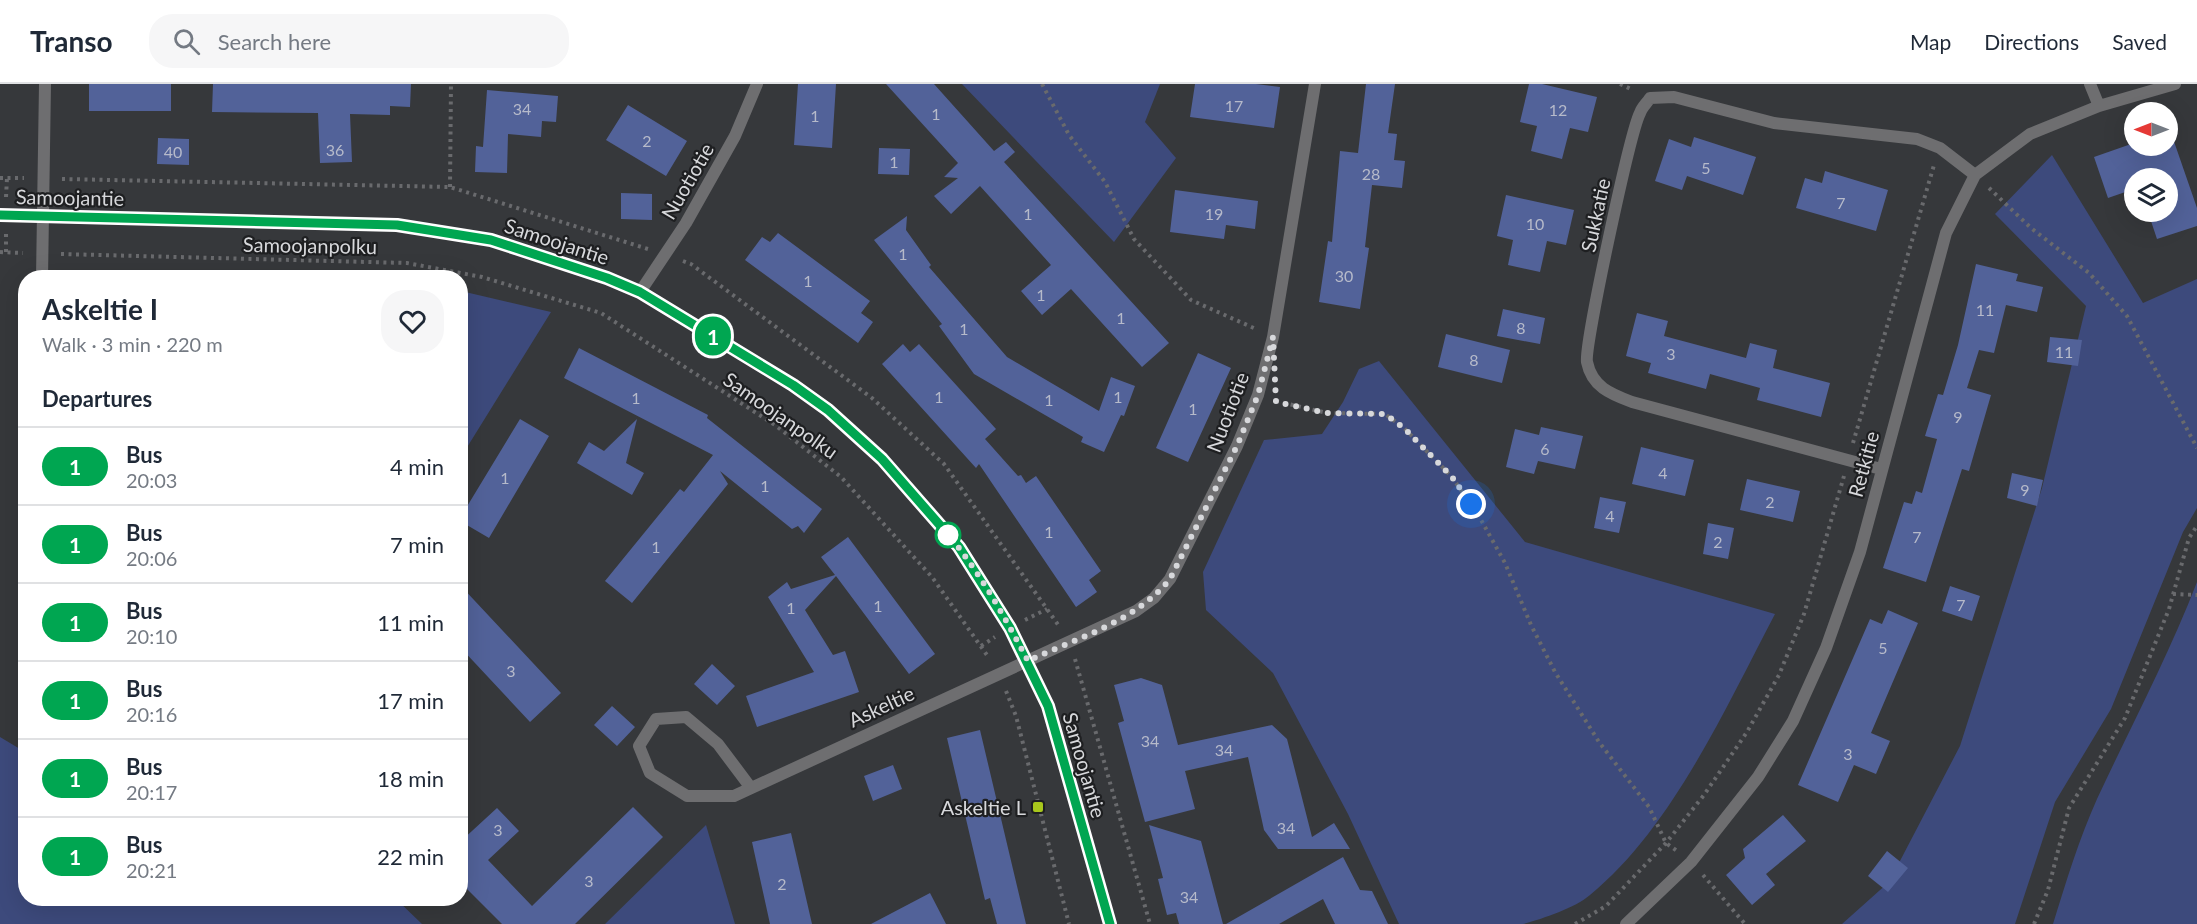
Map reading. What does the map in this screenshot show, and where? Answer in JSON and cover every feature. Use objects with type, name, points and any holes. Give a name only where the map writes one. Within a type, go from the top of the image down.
[{"type":"street","points":[[42,270],[45,84]]},
{"type":"street","name":"Nuotiotie","points":[[640,292],[666,255],[735,136],[757,84]]},
{"type":"street","name":"Nuotiotie","points":[[1028,661],[1136,611],[1154,598],[1170,579],[1237,446],[1258,395],[1273,337],[1315,84]]},
{"type":"street","points":[[2090,84],[2099,106]]},
{"type":"street","name":"Retkitie","points":[[1626,924],[1691,862],[1758,777],[1793,721],[1826,648],[1860,552],[1946,233],[1975,175],[2030,134],[2099,106],[2175,84]]},
{"type":"street","name":"Sukkatie","points":[[1881,470],[1632,402],[1607,392],[1592,378],[1587,360],[1630,146],[1640,113],[1650,98],[1674,97],[1774,123],[1907,138],[1940,148],[1975,175]]},
{"type":"street","name":"Samoojantie","points":[[0,215],[397,225],[491,240],[607,278],[640,292],[793,385],[828,410],[882,459],[959,547],[1010,628],[1048,706],[1110,924]]},
{"type":"street","name":"Askeltie","points":[[751,788],[718,744],[686,717],[656,719],[639,746],[650,773],[687,796],[734,796],[1028,661]]},
{"type":"path","points":[[450,187],[451,84]]},
{"type":"path","points":[[1042,84],[1069,135],[1105,182],[1134,239],[1191,300],[1273,337]]},
{"type":"path","points":[[1575,924],[1606,906],[1666,843],[1704,795],[1741,741],[1779,675],[1804,614],[1930,175],[1940,148]]},
{"type":"path","points":[[1975,175],[2031,228],[2089,273],[2127,316],[2197,448]]},
{"type":"path","points":[[0,178],[450,187],[691,264],[872,398],[944,464],[1070,642],[1150,924]]},
{"type":"path","name":"Samoojanpolku","points":[[0,252],[408,263],[445,270]]},
{"type":"path","name":"Samoojanpolku","points":[[468,274],[601,313],[775,425],[841,477],[932,577],[999,673],[1016,716],[1069,924]]},
{"type":"path","points":[[1275,391],[1276,402],[1327,413],[1385,414],[1404,428],[1452,477],[1480,518],[1504,562],[1531,626],[1555,672],[1599,742],[1649,807],[1666,843],[1691,862],[1745,924]]},
{"type":"path","points":[[2034,924],[2048,890],[2069,808],[2125,718],[2173,594],[2190,538],[2197,526]]},
{"type":"path","points":[[2173,594],[2197,595]]},
{"type":"shaded area","points":[[962,84],[1160,84],[1145,122],[1176,158],[1114,242]]},
{"type":"shaded area","points":[[2052,155],[2143,303],[2197,279],[2197,508],[2183,532],[2111,709],[2055,802],[2015,924],[1842,924],[1889,882],[1960,746],[2042,488],[2086,306],[1995,214]]},
{"type":"shaded area","points":[[468,293],[551,312],[468,446]]},
{"type":"shaded area","points":[[1379,361],[1525,542],[1775,614],[1717,726],[1672,801],[1647,836],[1619,868],[1584,900],[1523,924],[1399,924],[1348,814],[1273,673],[1206,610],[1203,572],[1264,440],[1322,434],[1343,402],[1359,369]]},
{"type":"shaded area","points":[[2197,582],[2197,924],[2053,924],[2090,814],[2162,664]]},
{"type":"shaded area","points":[[0,737],[18,748],[18,906],[403,906],[422,924],[0,924]]},
{"type":"shaded area","points":[[706,825],[735,924],[605,924]]},
{"type":"building","points":[[89,84],[171,84],[171,111],[89,111]]},
{"type":"building","points":[[213,84],[411,84],[410,107],[390,106],[390,115],[350,114],[352,162],[320,163],[318,113],[212,112]]},
{"type":"building","points":[[798,84],[836,84],[832,148],[794,145]]},
{"type":"building","points":[[886,84],[934,84],[994,151],[1006,142],[1015,152],[1004,162],[1169,343],[1142,367],[1071,289],[1042,315],[1021,291],[1051,265],[980,186],[951,214],[934,196],[958,178],[944,177],[958,163]]},
{"type":"building","points":[[1195,84],[1256,84],[1280,87],[1274,128],[1190,117]]},
{"type":"building","points":[[1366,84],[1395,84],[1388,133],[1397,134],[1394,160],[1405,161],[1402,188],[1372,185],[1365,247],[1369,248],[1360,309],[1319,302],[1328,241],[1332,242],[1340,151],[1358,153]]},
{"type":"building","points":[[1529,84],[1542,84],[1597,97],[1588,132],[1570,128],[1562,159],[1531,151],[1537,126],[1520,122]]},
{"type":"building","points":[[487,90],[558,96],[556,122],[542,121],[541,137],[508,134],[507,173],[475,172],[476,146],[483,147]]},
{"type":"building","points":[[628,105],[687,141],[666,176],[606,140]]},
{"type":"building","points":[[1694,137],[1756,157],[1743,195],[1687,176],[1682,190],[1655,181],[1669,139],[1691,147]]},
{"type":"building","points":[[158,138],[189,139],[189,165],[157,164]]},
{"type":"building","points":[[2124,146],[2124,156],[2178,156],[2178,153],[2197,208],[2197,226],[2157,239],[2151,222],[2178,222],[2178,168],[2124,168],[2124,192],[2108,198],[2094,157]]},
{"type":"building","points":[[879,148],[910,149],[909,175],[878,174]]},
{"type":"building","points":[[1825,171],[1888,190],[1876,231],[1796,208],[1805,178],[1822,183]]},
{"type":"building","points":[[1175,190],[1258,201],[1255,229],[1226,225],[1224,239],[1170,232]]},
{"type":"building","points":[[621,193],[652,194],[652,220],[621,219]]},
{"type":"building","points":[[1506,195],[1574,210],[1566,245],[1547,241],[1540,272],[1508,265],[1513,240],[1497,236]]},
{"type":"building","points":[[907,216],[906,230],[931,265],[929,267],[1007,357],[1099,411],[1111,377],[1135,386],[1124,416],[1121,415],[1104,452],[1081,442],[1083,437],[974,374],[939,326],[942,324],[874,240]]},
{"type":"building","points":[[778,233],[870,301],[861,313],[873,322],[858,343],[745,260],[762,237],[770,242]]},
{"type":"building","points":[[1976,264],[2018,274],[2016,281],[2043,287],[2037,312],[2006,305],[1994,353],[1979,350],[1967,388],[1991,395],[1969,471],[1962,469],[1926,582],[1883,568],[1904,502],[1912,504],[1916,491],[1922,493],[1937,439],[1925,436],[1938,394],[1943,395],[1958,345]]},
{"type":"building","points":[[1503,309],[1545,318],[1540,344],[1497,336]]},
{"type":"building","points":[[1637,313],[1668,321],[1664,336],[1746,358],[1750,343],[1777,350],[1773,368],[1830,383],[1821,417],[1757,400],[1760,388],[1710,374],[1706,389],[1648,373],[1651,363],[1626,356]]},
{"type":"building","points":[[1446,334],[1510,350],[1502,383],[1438,367]]},
{"type":"building","points":[[2050,337],[2082,340],[2078,366],[2047,362]]},
{"type":"building","points":[[903,344],[910,352],[919,344],[996,429],[985,439],[1018,476],[1021,475],[1026,483],[1036,476],[1101,571],[1089,580],[1097,592],[1076,607],[979,464],[976,468],[882,364]]},
{"type":"building","points":[[579,348],[708,415],[707,418],[822,509],[804,533],[798,526],[792,529],[720,471],[728,484],[632,603],[605,581],[680,489],[684,492],[713,455],[564,378]]},
{"type":"building","points":[[1198,353],[1231,368],[1188,462],[1156,448]]},
{"type":"building","points":[[520,419],[549,436],[489,538],[468,526],[468,505]]},
{"type":"building","points":[[637,419],[626,463],[644,473],[632,495],[577,463],[589,442],[604,451]]},
{"type":"building","points":[[1541,427],[1583,436],[1575,469],[1538,461],[1534,474],[1506,467],[1515,429],[1539,435]]},
{"type":"building","points":[[1641,447],[1694,460],[1685,496],[1632,484]]},
{"type":"building","points":[[2012,473],[2043,480],[2037,506],[2007,498]]},
{"type":"building","points":[[1747,479],[1800,491],[1793,522],[1740,510]]},
{"type":"building","points":[[1600,497],[1626,502],[1619,533],[1594,528]]},
{"type":"building","points":[[1708,523],[1734,528],[1728,559],[1703,554]]},
{"type":"building","points":[[848,537],[935,654],[909,674],[836,576],[805,610],[833,655],[845,651],[859,692],[757,727],[746,696],[814,672],[768,597],[787,582],[791,589],[835,575],[821,557]]},
{"type":"building","points":[[1950,586],[1980,596],[1972,621],[1942,611]]},
{"type":"building","points":[[468,594],[561,693],[530,722],[468,656]]},
{"type":"building","points":[[1888,610],[1918,623],[1871,733],[1890,741],[1876,774],[1854,765],[1838,802],[1798,785],[1870,619],[1882,624]]},
{"type":"building","points":[[712,664],[735,686],[717,705],[694,684]]},
{"type":"building","points":[[1141,678],[1162,685],[1178,745],[1272,725],[1287,739],[1312,837],[1334,823],[1350,849],[1278,849],[1264,830],[1248,757],[1185,771],[1195,809],[1145,822],[1118,723],[1124,721],[1114,685]]},
{"type":"building","points":[[612,706],[635,727],[617,746],[594,725]]},
{"type":"building","points":[[980,730],[1026,924],[997,924],[990,898],[985,900],[947,738]]},
{"type":"building","points":[[893,765],[902,789],[873,801],[864,776]]},
{"type":"building","points":[[633,807],[663,837],[575,924],[502,924],[468,890],[468,835],[497,808],[519,831],[488,860],[532,906]]},
{"type":"building","points":[[1783,815],[1806,841],[1766,874],[1775,885],[1752,905],[1726,875],[1745,858],[1743,849]]},
{"type":"building","points":[[1149,825],[1201,841],[1223,924],[1179,924],[1176,913],[1167,915],[1158,879],[1163,878]]},
{"type":"building","points":[[791,833],[812,924],[770,924],[752,842]]},
{"type":"building","points":[[1887,851],[1908,868],[1888,892],[1868,876]]},
{"type":"building","points":[[1343,857],[1360,890],[1372,891],[1388,924],[1335,924],[1323,899],[1279,924],[1226,924]]},
{"type":"building","points":[[930,893],[946,924],[871,924]]},
{"type":"bus line","name":"1","points":[[0,215],[115,216],[397,225],[491,240],[607,278],[640,292],[793,385],[828,410],[882,459],[959,547],[1010,628],[1048,706],[1110,924]]},
{"type":"place","name":"Askeltie L","points":[[1038,807]]},
{"type":"route","points":[[948,535],[943,529],[959,547],[1028,661],[1136,611],[1154,598],[1170,579],[1191,539],[1237,446],[1258,395],[1273,337],[1276,402],[1327,413],[1385,414],[1404,428],[1452,477],[1471,504]]}]
